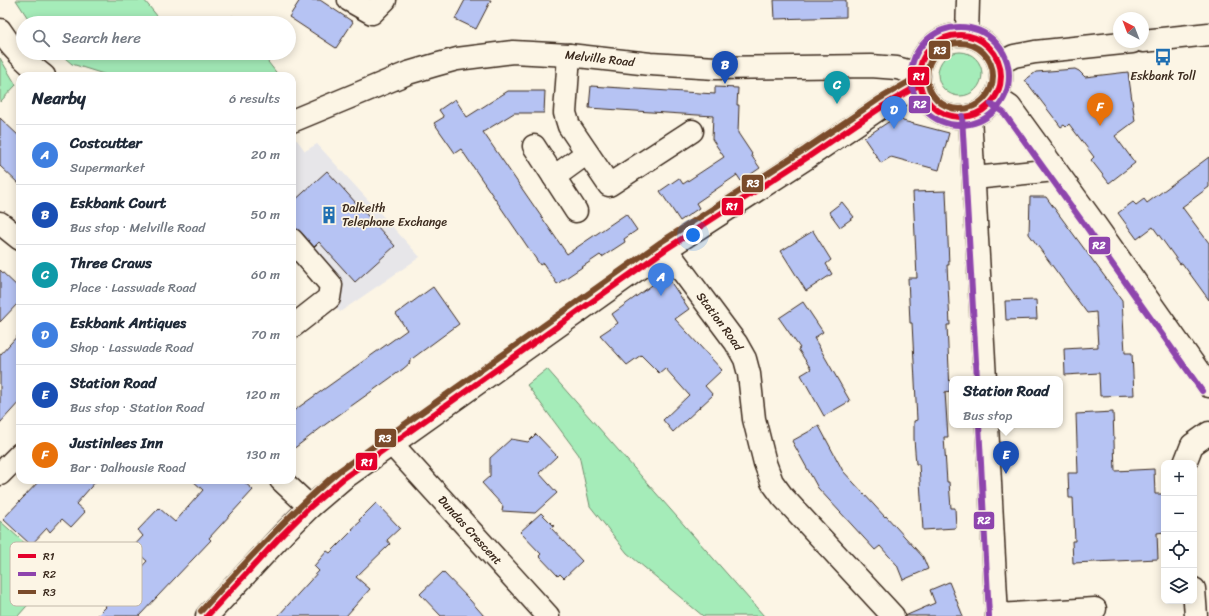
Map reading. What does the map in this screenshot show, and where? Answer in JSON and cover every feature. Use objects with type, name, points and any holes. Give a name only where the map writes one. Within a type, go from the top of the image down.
[{"type":"main road","points":[[349,0],[372,13],[385,0]]},
{"type":"main road","points":[[966,35],[968,0]]},
{"type":"main road","points":[[0,30],[4,38],[16,51]]},
{"type":"main road","points":[[1149,40],[1209,34]]},
{"type":"main road","points":[[955,35],[966,35],[974,36],[983,40],[996,54],[1000,63],[1001,80],[995,97],[989,105],[979,113],[970,116],[948,116],[930,104],[922,94],[919,80],[926,54],[933,45],[943,39],[955,35]]},
{"type":"main road","points":[[1000,63],[1014,56],[1036,52],[1113,44]]},
{"type":"main road","name":"Melville Road","points":[[296,120],[408,74],[456,59],[513,52],[569,55],[650,64],[716,68],[871,66],[897,68],[919,80]]},
{"type":"main road","points":[[569,55],[565,113],[569,126],[609,186],[692,131]]},
{"type":"main road","points":[[25,60],[39,72]]},
{"type":"main road","points":[[207,616],[283,534],[310,507],[344,478],[666,249],[808,157],[919,80]]},
{"type":"main road","points":[[995,97],[1010,107],[1209,386]]},
{"type":"main road","points":[[970,116],[984,376]]},
{"type":"main road","points":[[534,146],[576,211]]},
{"type":"main road","points":[[554,177],[587,153]]},
{"type":"main road","points":[[974,178],[1055,170]]},
{"type":"main road","points":[[0,223],[16,236]]},
{"type":"main road","points":[[296,245],[331,285],[329,298],[296,324]]},
{"type":"main road","name":"Station Road","points":[[666,249],[736,343],[745,359],[749,374],[756,432],[772,482],[783,497],[893,616]]},
{"type":"main road","points":[[987,428],[997,615],[1095,609]]},
{"type":"main road","points":[[1186,460],[1192,445],[1209,432]]},
{"type":"main road","name":"Dundas Crescent","points":[[392,443],[548,616]]},
{"type":"main road","points":[[0,474],[16,458]]},
{"type":"main road","points":[[286,484],[310,507]]},
{"type":"main road","points":[[1195,604],[1196,616]]},
{"type":"shaded area","points":[[296,140],[305,151],[317,144],[420,257],[340,312],[296,262]]},
{"type":"green space","points":[[16,0],[144,0],[157,16],[26,16]]},
{"type":"green space","points":[[964,52],[969,53],[976,58],[981,65],[981,83],[976,90],[969,95],[956,96],[951,95],[944,90],[939,83],[938,70],[939,65],[944,58],[951,53]]},
{"type":"green space","points":[[0,58],[16,85],[0,102]]},
{"type":"green space","points":[[67,60],[266,60],[276,72],[97,72],[72,64]]},
{"type":"green space","points":[[547,369],[764,616],[703,616],[627,553],[590,506],[579,455],[527,385]]},
{"type":"green space","points":[[0,521],[23,542],[10,542],[10,606],[27,606],[18,616],[0,616]]},
{"type":"building","points":[[300,0],[320,0],[353,22],[336,48],[296,22],[296,16],[290,16]]},
{"type":"building","points":[[465,0],[491,0],[476,29],[455,19]]},
{"type":"building","points":[[774,0],[846,0],[846,17],[775,19]]},
{"type":"building","points":[[1075,69],[1085,77],[1128,72],[1135,121],[1115,136],[1135,163],[1109,183],[1091,160],[1094,157],[1069,124],[1066,127],[1064,125],[1061,127],[1025,80],[1036,72]]},
{"type":"building","points":[[591,86],[715,94],[715,87],[738,88],[738,133],[760,168],[741,181],[737,175],[696,203],[699,208],[680,221],[660,191],[679,178],[683,184],[724,157],[712,139],[713,116],[589,108]]},
{"type":"building","points":[[508,91],[545,91],[544,113],[514,113],[483,132],[567,254],[626,214],[637,230],[624,239],[625,242],[602,257],[600,255],[557,284],[543,263],[540,265],[461,149],[455,153],[434,123],[444,117],[439,110],[455,99],[467,117]]},
{"type":"building","points":[[899,115],[903,121],[949,133],[939,170],[891,157],[881,163],[864,138]]},
{"type":"building","points":[[0,118],[16,133],[16,181],[0,166]]},
{"type":"building","points":[[1209,157],[1209,187],[1182,207],[1209,243],[1209,300],[1153,227],[1137,239],[1118,213],[1133,202],[1136,205],[1144,199],[1147,203]]},
{"type":"building","name":"Dalkeith Telephone Exchange","points":[[327,171],[395,246],[355,282],[319,242],[314,247],[301,232],[296,229],[296,199]]},
{"type":"building","points":[[946,191],[949,265],[947,265],[950,325],[947,325],[949,391],[945,392],[948,437],[944,437],[947,482],[949,482],[951,508],[955,508],[956,528],[923,530],[919,464],[916,464],[914,439],[914,421],[917,420],[908,278],[917,278],[913,192]]},
{"type":"building","points":[[1030,197],[1046,197],[1122,300],[1125,353],[1132,353],[1134,395],[1100,396],[1099,373],[1065,375],[1064,349],[1098,347],[1096,312],[1087,313],[1029,234]]},
{"type":"building","points":[[842,202],[854,217],[840,227],[829,212]]},
{"type":"building","points":[[813,231],[831,260],[826,264],[832,274],[806,291],[781,251]]},
{"type":"building","points":[[0,270],[16,285],[16,305],[0,322]]},
{"type":"building","points":[[666,275],[689,309],[675,319],[722,370],[705,386],[713,395],[673,432],[663,420],[689,395],[665,368],[659,373],[641,355],[627,365],[600,335],[618,323],[612,314]]},
{"type":"building","points":[[433,287],[459,324],[409,361],[410,363],[403,369],[296,447],[296,409],[407,330],[396,314]]},
{"type":"building","points":[[1036,300],[1037,319],[1006,320],[1005,301]]},
{"type":"building","points":[[803,302],[823,332],[814,338],[850,401],[824,416],[801,375],[811,369],[798,349],[800,348],[779,318]]},
{"type":"building","points":[[16,337],[16,405],[0,423],[0,355]]},
{"type":"building","points":[[1113,412],[1115,471],[1154,469],[1155,494],[1161,494],[1161,532],[1157,533],[1158,559],[1073,563],[1072,541],[1075,541],[1073,498],[1069,498],[1068,473],[1078,473],[1076,414]]},
{"type":"building","points":[[819,426],[843,471],[923,557],[928,569],[903,580],[897,565],[880,546],[875,550],[818,488],[792,441]]},
{"type":"building","points":[[536,434],[557,456],[539,473],[557,493],[535,513],[502,511],[503,506],[482,483],[490,476],[490,458],[511,439],[528,442]]},
{"type":"building","points":[[36,484],[94,484],[76,504],[85,512],[71,527],[62,519],[50,532],[47,528],[34,542],[28,542],[3,519]]},
{"type":"building","points":[[196,484],[246,484],[253,490],[209,538],[211,540],[139,616],[97,616],[106,607],[105,606],[142,606],[142,566],[147,561],[142,557],[142,542],[138,542],[143,536],[138,530],[159,508],[175,522],[203,490]]},
{"type":"building","points":[[376,503],[400,528],[387,540],[390,544],[356,577],[370,589],[346,616],[278,616],[319,571],[314,566],[327,551],[330,553],[353,530],[352,529],[360,522],[359,520]]},
{"type":"building","points":[[541,513],[554,526],[551,528],[582,561],[564,578],[560,574],[558,576],[539,556],[541,554],[520,532]]},
{"type":"building","points":[[443,572],[484,616],[441,616],[420,594]]},
{"type":"building","points":[[949,582],[963,616],[905,616],[935,603],[930,590]]},
{"type":"transit line","name":"R2","points":[[960,27],[979,31],[995,41],[1005,57],[1009,76],[1005,95],[995,111],[979,121],[960,125],[941,121],[925,111],[915,95],[911,76],[915,57],[925,41],[941,31],[960,27]]},
{"type":"transit line","name":"R1","points":[[960,35],[976,38],[989,47],[998,60],[1001,76],[998,92],[989,105],[976,114],[960,117],[944,114],[931,105],[922,92],[919,76],[922,60],[931,47],[944,38],[960,35]]},
{"type":"transit line","name":"R3","points":[[960,43],[973,45],[983,53],[991,63],[993,76],[991,89],[983,99],[973,107],[960,109],[947,107],[937,99],[929,89],[927,76],[929,63],[937,53],[947,45],[960,43]]},
{"type":"transit line","name":"R3","points":[[201,611],[285,521],[339,471],[661,242],[804,150],[879,99],[915,78]]},
{"type":"transit line","name":"R1","points":[[207,616],[283,534],[310,507],[344,478],[666,249],[808,157],[883,106],[919,85]]},
{"type":"transit line","name":"R2","points":[[991,104],[1004,113],[1202,391]]},
{"type":"transit line","name":"R2","points":[[962,116],[977,376]]},
{"type":"transit line","name":"R2","points":[[979,428],[989,616]]},
{"type":"place","name":"Eskbank Toll","points":[[1163,57]]},
{"type":"place","name":"Eskbank Court","points":[[725,84]]},
{"type":"place","name":"Three Craws","points":[[837,104]]},
{"type":"place","name":"Justinlees Inn","points":[[1100,126]]},
{"type":"place","name":"Eskbank Antiques","points":[[894,129]]},
{"type":"place","name":"Dalkeith Telephone Exchange","points":[[329,215]]},
{"type":"place","name":"Costcutter","points":[[661,296]]},
{"type":"place","name":"Station Road","points":[[1006,474]]}]
